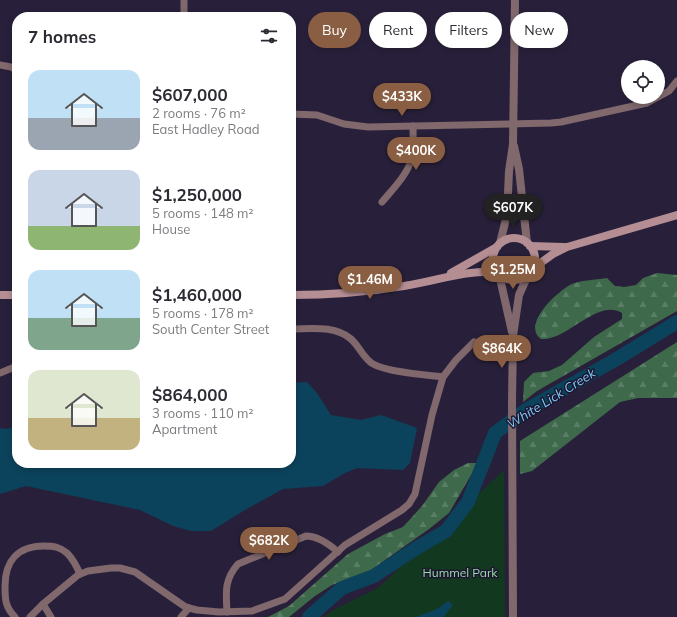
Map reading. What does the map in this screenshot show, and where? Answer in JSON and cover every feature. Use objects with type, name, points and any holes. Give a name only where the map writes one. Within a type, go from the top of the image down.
[{"type":"main road","points":[[296,295],[311,295],[405,286],[446,276],[476,271],[498,273],[511,280],[520,279],[553,254],[567,246],[677,215]]},
{"type":"main road","points":[[498,273],[494,266],[494,253],[504,240],[514,238],[528,244],[567,246]]},
{"type":"main road","points":[[528,244],[535,257],[530,272]]},
{"type":"main road","points":[[446,276],[499,245]]},
{"type":"main road","points":[[0,295],[12,295]]},
{"type":"street","points":[[184,0],[184,12]]},
{"type":"street","points":[[499,245],[507,215],[509,171],[514,144],[515,0]]},
{"type":"street","points":[[0,65],[12,68]]},
{"type":"street","points":[[296,114],[317,115],[357,126],[561,122],[647,102],[669,91],[677,82]]},
{"type":"street","points":[[382,202],[405,174],[410,161],[413,145],[413,126]]},
{"type":"street","points":[[514,144],[519,169],[528,244]]},
{"type":"street","points":[[513,617],[513,336],[520,295],[530,272]]},
{"type":"street","points":[[498,273],[513,336]]},
{"type":"street","points":[[296,329],[331,330],[342,333],[350,338],[372,363],[382,368],[443,377]]},
{"type":"street","points":[[30,617],[43,604],[80,574],[98,569],[111,568],[120,568],[135,572],[184,606],[197,610],[227,612],[252,611],[285,599],[345,545],[402,510],[409,504],[415,494],[432,415],[443,377],[456,360],[474,342]]},
{"type":"street","points":[[0,373],[12,368]]},
{"type":"street","points":[[227,612],[227,584],[232,570],[238,564],[306,536],[316,537],[329,544],[338,552]]},
{"type":"street","points":[[15,617],[5,603],[5,578],[8,564],[19,552],[38,546],[58,547],[68,554],[80,574]]},
{"type":"street","points":[[43,604],[51,617]]},
{"type":"street","points":[[181,617],[189,608]]},
{"type":"green space","points":[[657,273],[677,275],[677,311],[537,391],[523,402],[524,382],[533,373],[549,371],[562,365],[594,337],[622,319],[622,313],[614,310],[605,310],[586,318],[559,335],[548,339],[541,339],[536,333],[538,317],[543,309],[557,295],[570,285],[578,282],[607,278],[615,286],[624,287],[636,285],[643,278]]},
{"type":"green space","points":[[677,342],[677,398],[638,398],[620,402],[532,471],[520,474],[520,441]]},
{"type":"green space","points":[[468,463],[478,463],[449,513],[429,529],[371,570],[332,585],[315,596],[289,617],[268,617],[289,606],[348,554],[385,534],[403,527],[422,506],[439,482],[454,470]]},
{"type":"green space","name":"Hummel Park","points":[[504,470],[505,617],[324,617],[333,610],[378,588]]},
{"type":"water","points":[[307,382],[317,393],[331,415],[361,420],[381,415],[417,428],[410,463],[403,470],[357,468],[343,474],[323,486],[283,489],[211,531],[191,531],[173,526],[140,510],[26,486],[0,494],[0,428],[12,428],[12,468],[296,468],[296,383]]},
{"type":"water","points":[[448,601],[453,605],[444,617],[416,617],[437,609]]},
{"type":"waterway","name":"White Lick Creek","points":[[309,617],[342,588],[374,576],[446,531],[468,502],[495,433],[526,410],[615,360],[677,322]]}]
